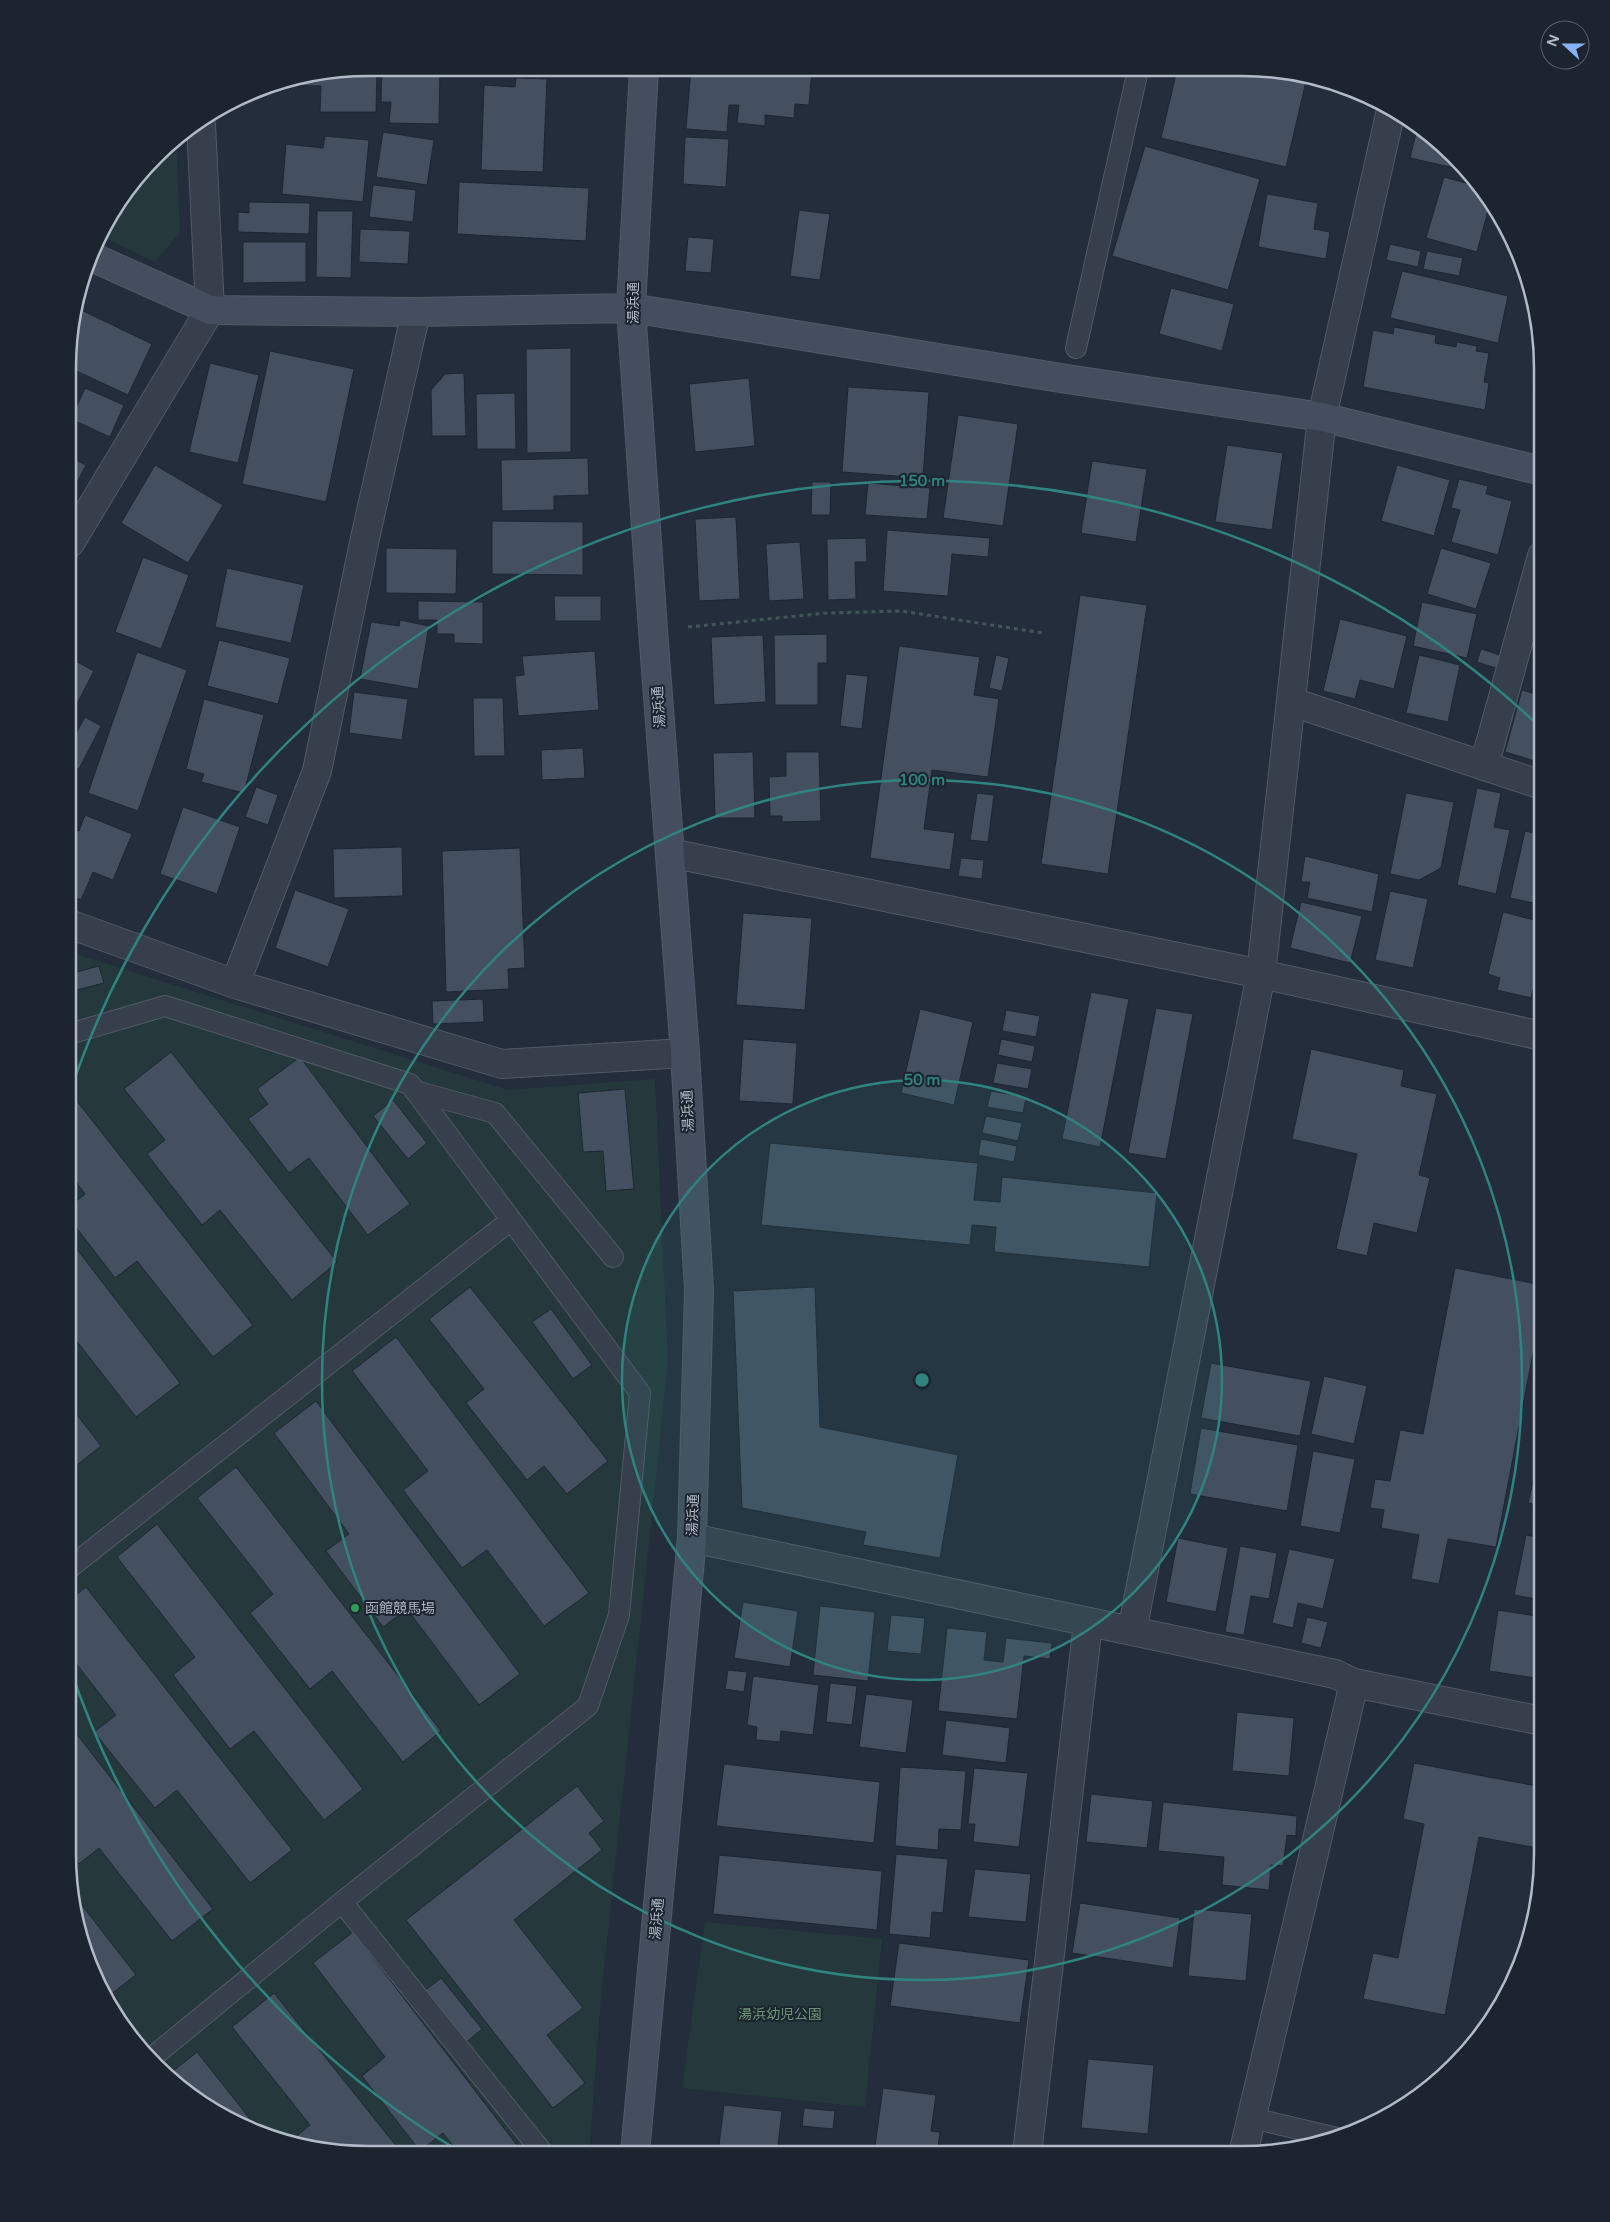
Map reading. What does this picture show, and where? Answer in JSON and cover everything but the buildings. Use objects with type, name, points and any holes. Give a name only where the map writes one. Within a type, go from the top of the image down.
[{"type":"street","name":"湯浜通","points":[[636,2146],[692,1538],[699,1290],[685,1053],[631,308],[644,76]]},
{"type":"street","points":[[1132,1631],[1261,974],[1322,417],[1390,116]]},
{"type":"street","points":[[76,533],[210,310],[200,129]]},
{"type":"street","points":[[97,259],[210,310],[416,312],[631,308],[1067,380],[1322,417],[1534,469]]},
{"type":"street","points":[[235,984],[317,771],[365,538],[416,312]]},
{"type":"street","points":[[1484,766],[1534,585]]},
{"type":"street","points":[[1292,702],[1534,782]]},
{"type":"street","points":[[670,853],[1261,974],[1534,1034]]},
{"type":"street","points":[[76,927],[235,984],[502,1064],[685,1053]]},
{"type":"street","points":[[692,1538],[1335,1674],[1354,1683],[1534,1719]]},
{"type":"street","points":[[1028,2146],[1088,1623]]},
{"type":"street","points":[[1245,2146],[1354,1683]]},
{"type":"lane","points":[[1076,348],[1137,76]]},
{"type":"lane","points":[[76,1032],[165,1006],[410,1084],[640,1393],[619,1615],[588,1706],[342,1902],[156,2054]]},
{"type":"lane","points":[[415,1091],[495,1113],[613,1257]]},
{"type":"lane","points":[[76,1563],[510,1220]]},
{"type":"lane","points":[[342,1902],[538,2146]]},
{"type":"lane","points":[[1252,2118],[1323,2134]]},
{"type":"path","points":[[653,630],[827,614],[901,611],[1043,634]]},
{"type":"green space","points":[[176,149],[180,233],[155,262],[106,239],[136,190]]},
{"type":"green space","name":"函館競馬場","points":[[76,954],[508,1090],[655,1079],[668,1362],[601,1998],[590,2146],[368,2146],[330,2143],[292,2136],[256,2124],[222,2107],[190,2086],[162,2060],[136,2032],[106,1983],[86,1930],[79,1892],[76,1854]]},
{"type":"green space","name":"湯浜幼児公園","points":[[705,1922],[882,1939],[865,2107],[682,2088]]},
{"type":"place","name":"函館競馬場","points":[[355,1608]]}]
